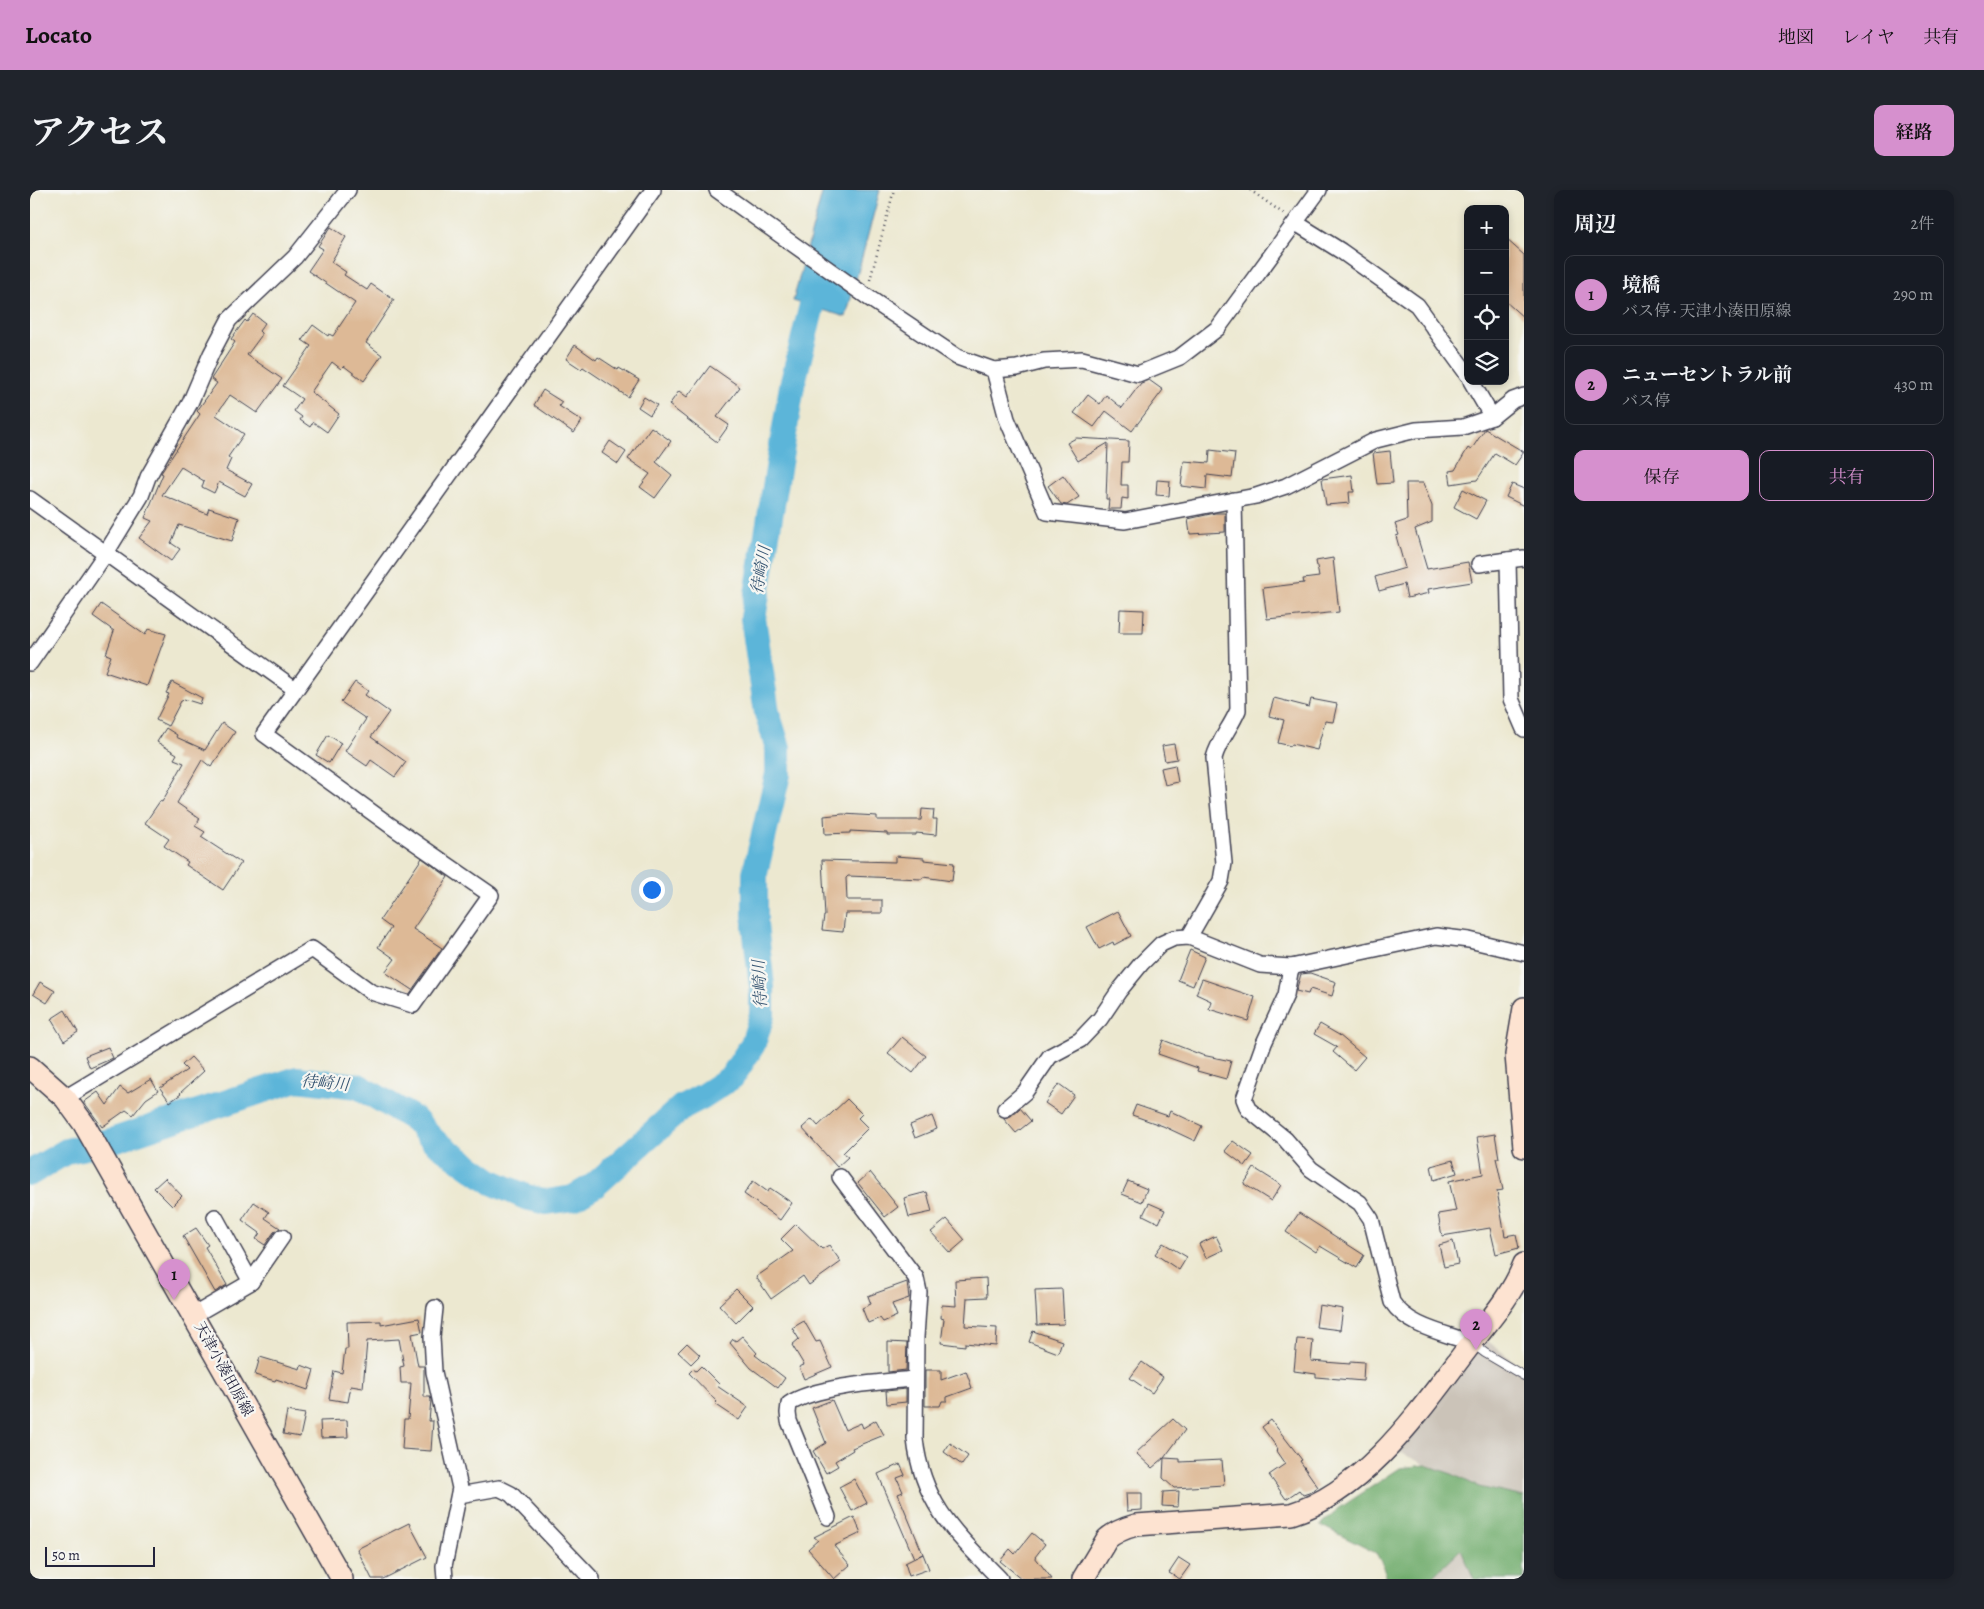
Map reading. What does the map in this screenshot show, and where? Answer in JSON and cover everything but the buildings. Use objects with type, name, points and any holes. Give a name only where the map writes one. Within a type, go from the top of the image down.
[{"type":"street","points":[[30,663],[106,553],[141,496],[148,477],[190,403],[211,354],[229,320],[295,257],[348,190]]},
{"type":"street","points":[[65,1098],[312,948],[371,992],[412,1005],[491,895],[391,826],[264,734],[653,190]]},
{"type":"street","points":[[717,190],[866,296],[957,357],[994,370],[1017,368],[1044,361],[1082,359],[1138,374],[1180,357],[1218,328],[1319,190]]},
{"type":"street","points":[[1296,223],[1348,256],[1417,305],[1464,370]]},
{"type":"street","points":[[994,370],[1007,419],[1047,512],[1125,521],[1256,496],[1286,486],[1376,440],[1416,430],[1463,427],[1492,417],[1513,400],[1524,396]]},
{"type":"street","points":[[1473,385],[1492,417]]},
{"type":"street","points":[[30,499],[295,689]]},
{"type":"street","points":[[1189,938],[1221,881],[1224,863],[1214,758],[1218,744],[1233,722],[1238,710],[1234,500]]},
{"type":"street","points":[[1479,564],[1524,558]]},
{"type":"street","points":[[1508,560],[1511,699],[1524,729]]},
{"type":"street","points":[[1005,1109],[1025,1092],[1050,1056],[1080,1040],[1100,1019],[1119,991],[1141,964],[1161,944],[1174,938],[1189,938],[1260,965],[1291,967],[1436,936],[1468,940],[1524,953]]},
{"type":"street","points":[[1291,967],[1286,995],[1264,1043],[1244,1098],[1248,1109],[1286,1139],[1311,1168],[1360,1203],[1371,1219],[1392,1302],[1398,1311],[1415,1322],[1472,1343]]},
{"type":"street","points":[[1524,1008],[1517,1040],[1516,1064],[1524,1147]]},
{"type":"street","name":"天津小湊田原線","points":[[30,1067],[65,1098],[84,1124],[342,1579]]},
{"type":"street","points":[[840,1177],[916,1278],[919,1292],[914,1439],[927,1488],[943,1518],[1000,1579]]},
{"type":"street","points":[[215,1216],[251,1282]]},
{"type":"street","points":[[194,1315],[251,1282],[282,1237]]},
{"type":"street","points":[[1083,1579],[1107,1540],[1112,1535],[1136,1525],[1283,1515],[1301,1511],[1330,1497],[1381,1455],[1412,1421],[1511,1290],[1524,1264]]},
{"type":"street","points":[[435,1308],[432,1337],[434,1372],[460,1488],[444,1566],[445,1579]]},
{"type":"street","points":[[828,1517],[789,1421],[790,1404],[799,1397],[858,1384],[915,1379]]},
{"type":"street","points":[[459,1496],[499,1488],[511,1494],[592,1579]]},
{"type":"lane","points":[[1472,1343],[1524,1376]]},
{"type":"path","points":[[866,296],[894,190]]},
{"type":"path","points":[[1250,190],[1296,223]]},
{"type":"shaded area","points":[[1485,1339],[1516,1363],[1524,1366],[1524,1497],[1479,1487],[1399,1452]]},
{"type":"shaded area","points":[[1461,1549],[1474,1579],[1435,1579],[1434,1575]]},
{"type":"green space","points":[[1426,1465],[1452,1474],[1479,1487],[1524,1497],[1524,1579],[1474,1579],[1461,1549],[1434,1575],[1433,1579],[1385,1579],[1385,1569],[1376,1553],[1320,1525],[1338,1509],[1400,1468]]},
{"type":"water","points":[[823,190],[880,190],[846,317],[793,301]]},
{"type":"waterway","name":"待崎川","points":[[30,1173],[67,1151],[111,1141],[297,1079],[358,1086],[414,1119],[434,1141],[492,1182],[526,1197],[547,1202],[573,1198],[595,1185],[682,1107],[732,1077],[753,1044],[762,1015],[762,987],[755,925],[755,873],[778,774],[778,748],[767,713],[753,618],[792,386],[820,273]]},
{"type":"place","name":"境橋","points":[[174,1300]]},
{"type":"place","name":"ニューセントラル前","points":[[1476,1350]]}]
